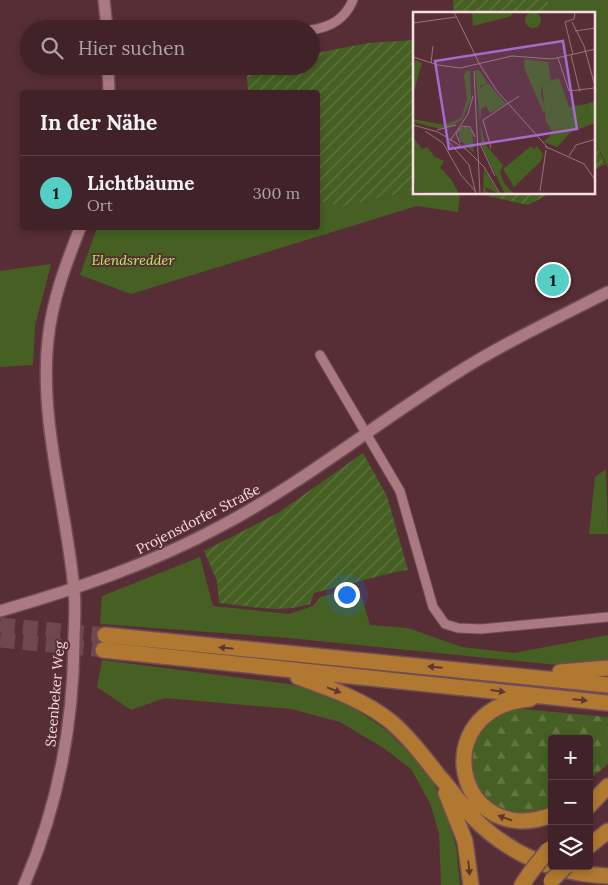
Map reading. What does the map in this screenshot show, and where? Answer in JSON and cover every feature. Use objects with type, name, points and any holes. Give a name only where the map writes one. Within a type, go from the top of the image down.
[{"type":"highway","points":[[608,685],[483,672],[104,642],[271,668],[480,688],[552,698],[608,703]]},
{"type":"highway","points":[[271,668],[342,692],[370,707],[409,738],[483,827],[507,845],[548,867],[608,876]]},
{"type":"highway","points":[[483,672],[548,673],[608,668]]},
{"type":"highway","points":[[548,816],[540,819],[515,821],[493,814],[473,795],[467,785],[462,766],[468,736],[481,718],[502,705],[524,700],[552,698]]},
{"type":"highway","points":[[437,773],[452,805],[465,841],[471,885]]},
{"type":"highway","points":[[593,789],[608,779]]},
{"type":"highway","points":[[593,802],[608,786]]},
{"type":"highway","points":[[593,843],[608,831]]},
{"type":"highway","points":[[526,879],[548,851]]},
{"type":"highway","points":[[549,883],[562,870]]},
{"type":"main road","points":[[104,0],[105,20]]},
{"type":"main road","points":[[108,75],[109,90]]},
{"type":"main road","points":[[74,588],[60,504],[46,372],[48,339],[55,299],[79,230]]},
{"type":"main road","name":"Projensdorfer Straße","points":[[0,611],[144,564],[221,526],[269,500],[463,369],[540,326],[608,292]]},
{"type":"main road","name":"Steenbeker Weg","points":[[24,885],[47,824],[68,734],[74,678],[74,588]]},
{"type":"street","points":[[320,28],[327,27],[344,17],[353,0]]},
{"type":"street","points":[[320,355],[400,491],[433,607],[445,624],[458,628],[481,630],[608,617]]},
{"type":"green space","points":[[453,0],[548,0],[550,12],[454,12]]},
{"type":"green space","points":[[548,0],[608,0],[608,168],[596,142],[596,12],[550,12]]},
{"type":"green space","points":[[413,40],[413,190],[341,207],[320,202],[320,90],[248,90],[247,75],[320,75],[320,52],[368,43]]},
{"type":"green space","points":[[596,143],[605,164],[596,169]]},
{"type":"green space","name":"Elendsredder","points":[[413,190],[413,195],[460,195],[458,212],[417,206],[131,294],[80,275],[96,230],[320,230],[320,202],[341,207]]},
{"type":"green space","points":[[484,195],[547,195],[528,205]]},
{"type":"green space","points":[[51,264],[35,326],[33,365],[0,367],[0,271]]},
{"type":"green space","points":[[363,453],[387,496],[408,570],[314,593],[310,604],[299,607],[276,609],[219,603],[217,581],[204,551],[278,513]]},
{"type":"green space","points":[[606,469],[608,534],[589,534],[595,477]]},
{"type":"green space","points":[[200,557],[213,606],[289,614],[313,606],[320,597],[359,588],[370,625],[408,628],[462,647],[514,653],[608,635],[608,662],[558,665],[289,638],[100,624],[102,596]]},
{"type":"green space","points":[[102,660],[289,684],[341,699],[386,730],[424,767],[439,793],[456,846],[460,885],[441,885],[439,833],[430,803],[411,769],[385,749],[340,722],[291,709],[165,698],[131,710],[97,687]]},
{"type":"green space","points":[[512,708],[608,717],[608,764],[593,777],[593,735],[548,735],[548,808],[526,813],[512,813],[500,809],[489,801],[475,780],[471,755],[473,742],[479,731],[488,721]]},
{"type":"tunnel","points":[[0,625],[105,635]]},
{"type":"tunnel","points":[[0,640],[103,650]]},
{"type":"place","name":"Lichtbäume","points":[[553,280]]}]
